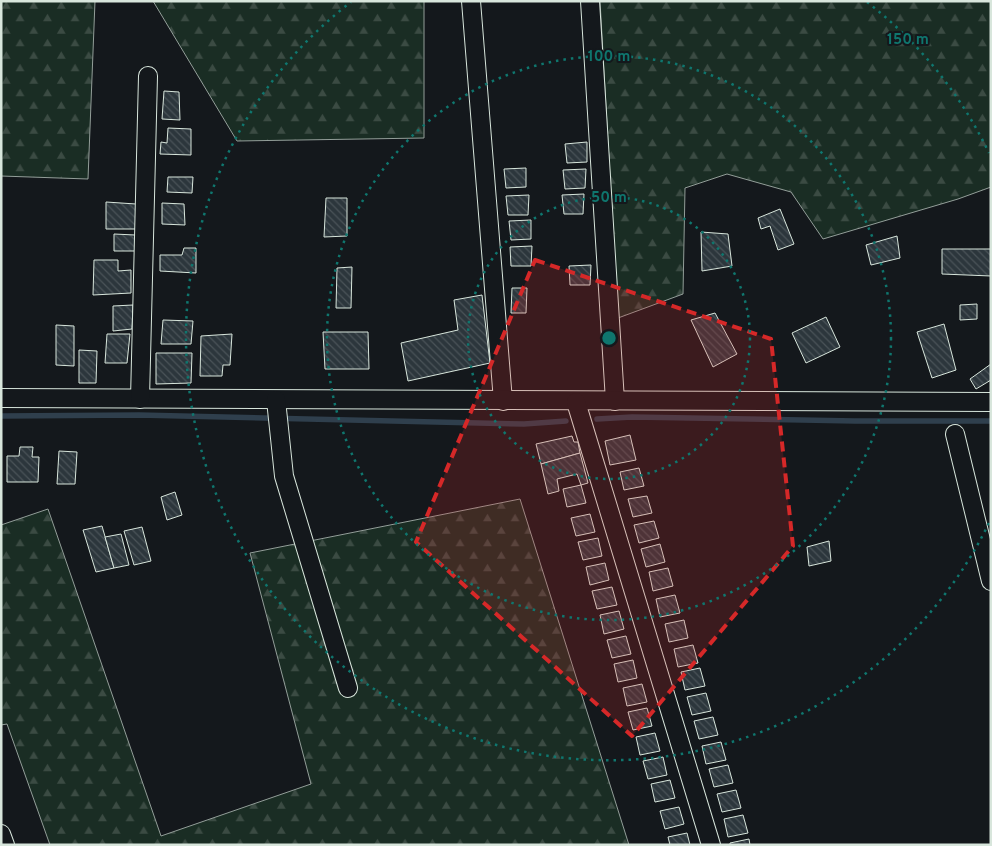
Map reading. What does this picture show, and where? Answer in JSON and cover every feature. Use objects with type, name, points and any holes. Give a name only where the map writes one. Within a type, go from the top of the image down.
[{"type":"street","points":[[471,1],[503,401]]},
{"type":"street","points":[[590,1],[614,402]]},
{"type":"street","points":[[140,399],[148,76]]},
{"type":"street","points":[[1,398],[140,399],[276,403],[503,401],[991,402]]},
{"type":"street","points":[[576,402],[712,845]]},
{"type":"street","points":[[276,403],[284,476],[348,688]]},
{"type":"street","points":[[955,434],[991,581]]},
{"type":"street","points":[[1,834],[5,845]]},
{"type":"highlighted area","points":[[535,260],[771,339],[793,546],[632,736],[416,542]]},
{"type":"green space","points":[[1,1],[95,1],[88,179],[1,176]]},
{"type":"green space","points":[[153,1],[424,1],[424,138],[237,141]]},
{"type":"green space","points":[[600,1],[991,1],[991,187],[958,199],[823,239],[791,192],[727,174],[685,188],[683,294],[618,318]]},
{"type":"green space","points":[[520,499],[629,845],[50,845],[7,724],[1,725],[1,525],[48,509],[161,836],[311,784],[250,553]]},
{"type":"building","points":[[164,91],[179,92],[180,120],[162,119]]},
{"type":"building","points":[[168,128],[191,129],[191,155],[160,154],[161,142],[167,143]]},
{"type":"building","points":[[587,142],[587,162],[567,163],[565,144]]},
{"type":"building","points":[[526,168],[526,187],[506,188],[504,169]]},
{"type":"building","points":[[586,169],[585,188],[565,189],[563,170]]},
{"type":"building","points":[[168,177],[193,177],[192,193],[167,192]]},
{"type":"building","points":[[584,194],[583,214],[564,214],[562,195]]},
{"type":"building","points":[[529,195],[528,215],[508,215],[506,196]]},
{"type":"building","points":[[326,198],[347,198],[347,236],[324,237]]},
{"type":"building","points":[[106,202],[136,204],[136,229],[106,229]]},
{"type":"building","points":[[162,203],[184,204],[185,225],[162,224]]},
{"type":"building","points":[[780,209],[794,244],[778,250],[770,226],[761,229],[758,218]]},
{"type":"building","points":[[531,220],[531,239],[511,240],[509,221]]},
{"type":"building","points":[[701,232],[728,234],[732,266],[702,271]]},
{"type":"building","points":[[114,234],[135,235],[135,251],[114,251]]},
{"type":"building","points":[[897,236],[900,258],[871,265],[866,245]]},
{"type":"building","points":[[532,246],[531,266],[511,266],[510,247]]},
{"type":"building","points":[[184,248],[196,248],[196,273],[160,271],[160,255],[182,255]]},
{"type":"building","points":[[942,249],[991,249],[991,276],[942,274]]},
{"type":"building","points":[[94,260],[118,260],[118,271],[131,270],[131,293],[93,295]]},
{"type":"building","points":[[591,265],[590,285],[570,285],[569,266]]},
{"type":"building","points":[[352,267],[351,308],[336,308],[337,268]]},
{"type":"building","points":[[512,288],[527,288],[526,313],[511,313]]},
{"type":"building","points":[[482,295],[490,363],[408,381],[401,343],[458,330],[454,300]]},
{"type":"building","points":[[977,304],[977,319],[960,320],[960,305]]},
{"type":"building","points":[[133,305],[132,329],[113,331],[113,306]]},
{"type":"building","points":[[715,313],[737,354],[713,367],[691,320]]},
{"type":"building","points":[[826,317],[840,347],[806,363],[792,333]]},
{"type":"building","points":[[163,320],[193,321],[191,344],[161,344]]},
{"type":"building","points":[[944,324],[956,370],[932,378],[917,332]]},
{"type":"building","points":[[56,325],[74,326],[74,366],[56,365]]},
{"type":"building","points":[[323,332],[368,332],[369,369],[325,369]]},
{"type":"building","points":[[107,334],[130,334],[127,363],[105,363]]},
{"type":"building","points":[[232,334],[230,365],[223,365],[222,376],[200,376],[201,336]]},
{"type":"building","points":[[79,350],[97,351],[96,383],[79,383]]},
{"type":"building","points":[[156,353],[192,353],[191,383],[156,384]]},
{"type":"building","points":[[991,364],[991,380],[976,389],[970,379]]},
{"type":"building","points":[[630,435],[636,460],[610,465],[605,441]]},
{"type":"building","points":[[572,436],[574,442],[578,442],[580,453],[541,464],[536,444]]},
{"type":"building","points":[[20,447],[33,447],[32,457],[39,457],[38,482],[7,482],[7,456],[19,456]]},
{"type":"building","points":[[59,451],[77,452],[75,484],[57,484]]},
{"type":"building","points":[[580,453],[588,483],[581,485],[577,474],[557,479],[559,491],[548,494],[541,464]]},
{"type":"building","points":[[639,468],[644,486],[624,490],[620,472]]},
{"type":"building","points":[[581,485],[586,503],[567,507],[563,489]]},
{"type":"building","points":[[175,492],[182,515],[167,520],[161,497]]},
{"type":"building","points":[[647,496],[652,513],[633,517],[628,499]]},
{"type":"building","points":[[590,514],[595,532],[576,536],[571,518]]},
{"type":"building","points":[[654,521],[659,538],[639,543],[634,525]]},
{"type":"building","points":[[102,526],[114,568],[96,572],[83,530]]},
{"type":"building","points":[[142,527],[151,561],[134,565],[124,531]]},
{"type":"building","points":[[121,534],[129,565],[114,568],[105,537]]},
{"type":"building","points":[[598,538],[602,556],[583,560],[578,542]]},
{"type":"building","points":[[829,541],[831,561],[809,566],[807,547]]},
{"type":"building","points":[[660,544],[665,562],[646,567],[641,549]]},
{"type":"building","points":[[605,563],[609,580],[590,585],[586,567]]},
{"type":"building","points":[[668,568],[673,586],[653,591],[649,572]]},
{"type":"building","points":[[612,587],[617,605],[597,609],[592,591]]},
{"type":"building","points":[[675,595],[680,613],[660,617],[656,599]]},
{"type":"building","points":[[619,611],[624,629],[604,634],[600,615]]},
{"type":"building","points":[[684,620],[688,638],[669,642],[665,624]]},
{"type":"building","points":[[626,636],[631,654],[612,658],[607,640]]},
{"type":"building","points":[[693,645],[698,663],[678,667],[674,649]]},
{"type":"building","points":[[633,660],[637,678],[618,682],[614,664]]},
{"type":"building","points":[[700,668],[705,686],[685,690],[681,672]]},
{"type":"building","points":[[642,684],[647,702],[627,706],[623,688]]},
{"type":"building","points":[[706,693],[711,711],[692,715],[687,697]]},
{"type":"building","points":[[647,708],[652,726],[633,730],[628,712]]},
{"type":"building","points":[[713,717],[718,735],[699,739],[694,721]]},
{"type":"building","points":[[655,733],[660,751],[640,755],[636,737]]},
{"type":"building","points":[[721,742],[726,760],[706,764],[702,746]]},
{"type":"building","points":[[663,757],[667,775],[648,779],[643,761]]},
{"type":"building","points":[[728,765],[733,783],[714,787],[709,769]]},
{"type":"building","points":[[670,780],[675,798],[655,802],[651,784]]},
{"type":"building","points":[[736,790],[741,808],[722,812],[717,794]]},
{"type":"building","points":[[679,807],[684,824],[665,829],[660,811]]},
{"type":"building","points":[[743,815],[748,833],[728,837],[724,819]]},
{"type":"building","points":[[687,833],[690,845],[670,845],[668,837]]},
{"type":"building","points":[[749,839],[750,845],[730,845],[730,843]]},
{"type":"waterway","points":[[1,416],[139,415],[524,424],[566,421]]},
{"type":"waterway","points":[[597,419],[632,417],[855,421],[991,421]]}]
